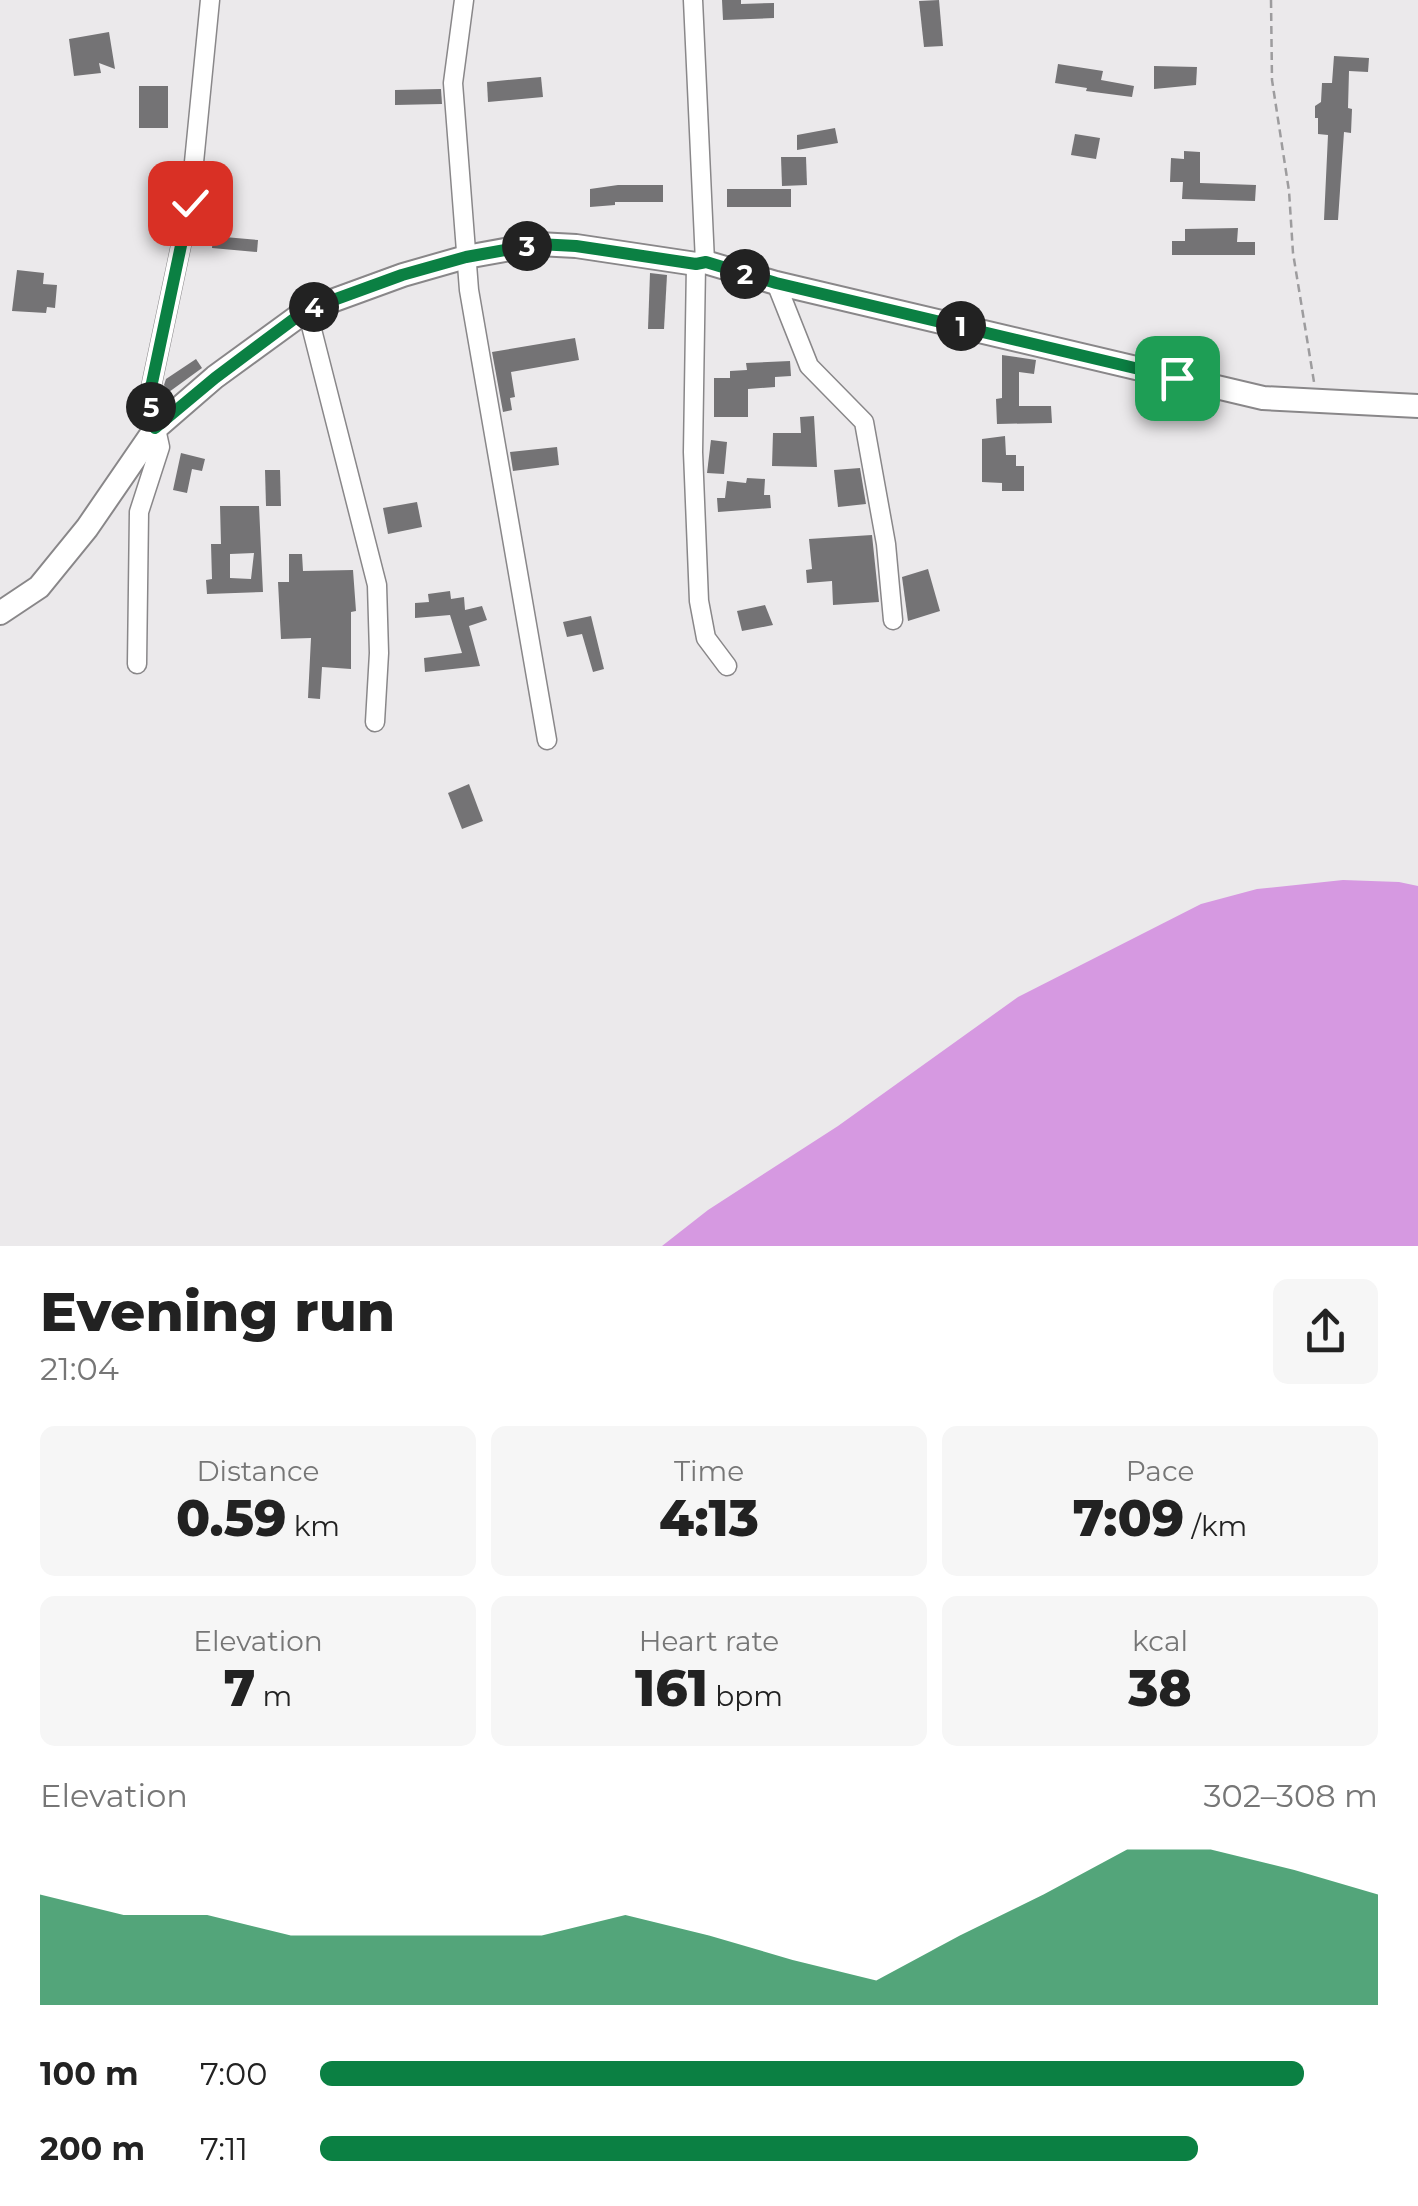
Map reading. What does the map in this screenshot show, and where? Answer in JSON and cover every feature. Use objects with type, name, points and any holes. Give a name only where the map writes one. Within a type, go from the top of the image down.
[{"type":"street","points":[[136,664],[139,512],[160,447],[149,397],[190,203],[210,0]]},
{"type":"street","points":[[464,0],[453,83],[468,290],[547,740]]},
{"type":"street","points":[[692,0],[701,263],[694,452],[699,601],[706,638],[727,666]]},
{"type":"street","points":[[0,613],[39,586],[88,528],[155,428],[215,378],[306,310],[402,275],[466,257],[556,244],[701,263],[1263,398],[1418,406]]},
{"type":"street","points":[[776,283],[809,366],[864,422],[886,544],[893,620]]},
{"type":"street","points":[[306,310],[377,584],[375,722]]},
{"type":"path","points":[[1270,0],[1272,80],[1289,191],[1292,252],[1318,403]]},
{"type":"shaded area","points":[[1343,880],[1418,886],[1418,1246],[662,1246],[708,1210],[838,1126],[1018,997],[1201,904],[1257,889]]},
{"type":"building","points":[[722,0],[774,3],[774,18],[723,20]]},
{"type":"building","points":[[939,0],[943,46],[924,47],[919,1]]},
{"type":"building","points":[[109,32],[115,69],[99,63],[101,73],[74,76],[69,39]]},
{"type":"building","points":[[1334,56],[1369,58],[1368,72],[1349,71],[1351,133],[1344,132],[1338,220],[1324,220],[1328,135],[1318,134],[1315,106],[1321,102],[1322,83],[1332,83]]},
{"type":"building","points":[[1058,64],[1103,71],[1101,80],[1134,86],[1132,97],[1055,83]]},
{"type":"building","points":[[1154,66],[1197,67],[1196,85],[1154,89]]},
{"type":"building","points":[[541,77],[543,97],[488,102],[487,82]]},
{"type":"building","points":[[139,86],[168,86],[168,128],[139,128]]},
{"type":"building","points":[[441,89],[442,104],[395,105],[395,90]]},
{"type":"building","points":[[835,128],[838,143],[797,150],[797,135]]},
{"type":"building","points":[[1075,134],[1100,138],[1096,159],[1071,155]]},
{"type":"building","points":[[1184,151],[1200,152],[1200,183],[1256,185],[1255,201],[1182,199],[1183,182],[1170,182],[1171,158],[1184,159]]},
{"type":"building","points":[[781,157],[806,157],[807,185],[782,186]]},
{"type":"building","points":[[663,185],[663,202],[615,202],[590,207],[590,189]]},
{"type":"building","points":[[727,189],[791,189],[791,207],[727,207]]},
{"type":"building","points":[[1238,228],[1237,242],[1255,242],[1255,255],[1172,255],[1172,241],[1185,241],[1185,229]]},
{"type":"building","points":[[213,236],[258,240],[257,252],[212,248]]},
{"type":"building","points":[[17,270],[44,273],[43,284],[57,285],[55,308],[47,307],[46,313],[12,311]]},
{"type":"building","points":[[650,273],[667,275],[664,329],[648,329]]},
{"type":"building","points":[[575,338],[579,360],[511,372],[515,397],[510,398],[512,410],[503,412],[492,352]]},
{"type":"building","points":[[1002,355],[1036,360],[1034,374],[1019,372],[1019,406],[1051,406],[1052,423],[997,424],[996,399],[1002,398]]},
{"type":"building","points":[[196,359],[202,368],[169,392],[164,385],[166,379]]},
{"type":"building","points":[[790,361],[791,376],[775,377],[775,387],[748,389],[748,417],[714,417],[714,378],[730,378],[730,371],[747,370],[746,363]]},
{"type":"building","points":[[1170,391],[1186,395],[1185,403],[1205,406],[1204,418],[1167,413]]},
{"type":"building","points":[[814,416],[817,467],[772,466],[773,433],[801,433],[800,417]]},
{"type":"building","points":[[1005,436],[1006,455],[1016,455],[1016,466],[1024,466],[1024,491],[1002,491],[1002,483],[982,482],[982,439]]},
{"type":"building","points":[[711,440],[727,442],[724,474],[707,473]]},
{"type":"building","points":[[557,447],[559,465],[513,471],[510,452]]},
{"type":"building","points":[[181,453],[205,459],[202,471],[192,469],[187,493],[173,490]]},
{"type":"building","points":[[860,468],[866,504],[838,507],[834,470]]},
{"type":"building","points":[[265,470],[280,470],[281,506],[266,506]]},
{"type":"building","points":[[747,478],[765,479],[764,495],[770,495],[771,508],[718,512],[717,498],[725,498],[727,481],[746,483]]},
{"type":"building","points":[[417,502],[422,527],[388,534],[383,508]]},
{"type":"building","points":[[220,506],[259,506],[263,592],[207,594],[206,580],[212,579],[211,544],[221,544]],"holes":[[[254,553],[251,579],[230,578],[230,554]]]},
{"type":"building","points":[[872,535],[879,602],[833,605],[832,581],[807,583],[806,570],[812,569],[809,539]]},
{"type":"building","points":[[289,554],[302,554],[303,571],[353,570],[356,611],[351,612],[351,669],[322,667],[320,699],[308,698],[311,638],[281,639],[278,582],[289,582]]},
{"type":"building","points":[[928,569],[940,611],[908,621],[902,577]]},
{"type":"building","points":[[450,591],[451,599],[464,597],[465,610],[482,606],[487,620],[469,626],[480,666],[425,672],[424,658],[462,653],[450,615],[415,618],[415,603],[429,602],[428,594]]},
{"type":"building","points":[[765,605],[773,625],[742,631],[737,611]]},
{"type":"building","points":[[591,616],[604,669],[593,672],[582,634],[567,637],[563,622]]},
{"type":"building","points":[[469,784],[483,821],[462,829],[448,793]]},
{"type":"route","points":[[190,203],[149,397],[155,428],[306,310],[402,275],[466,257],[538,244],[696,264],[706,262],[776,283],[1177,378]]}]
